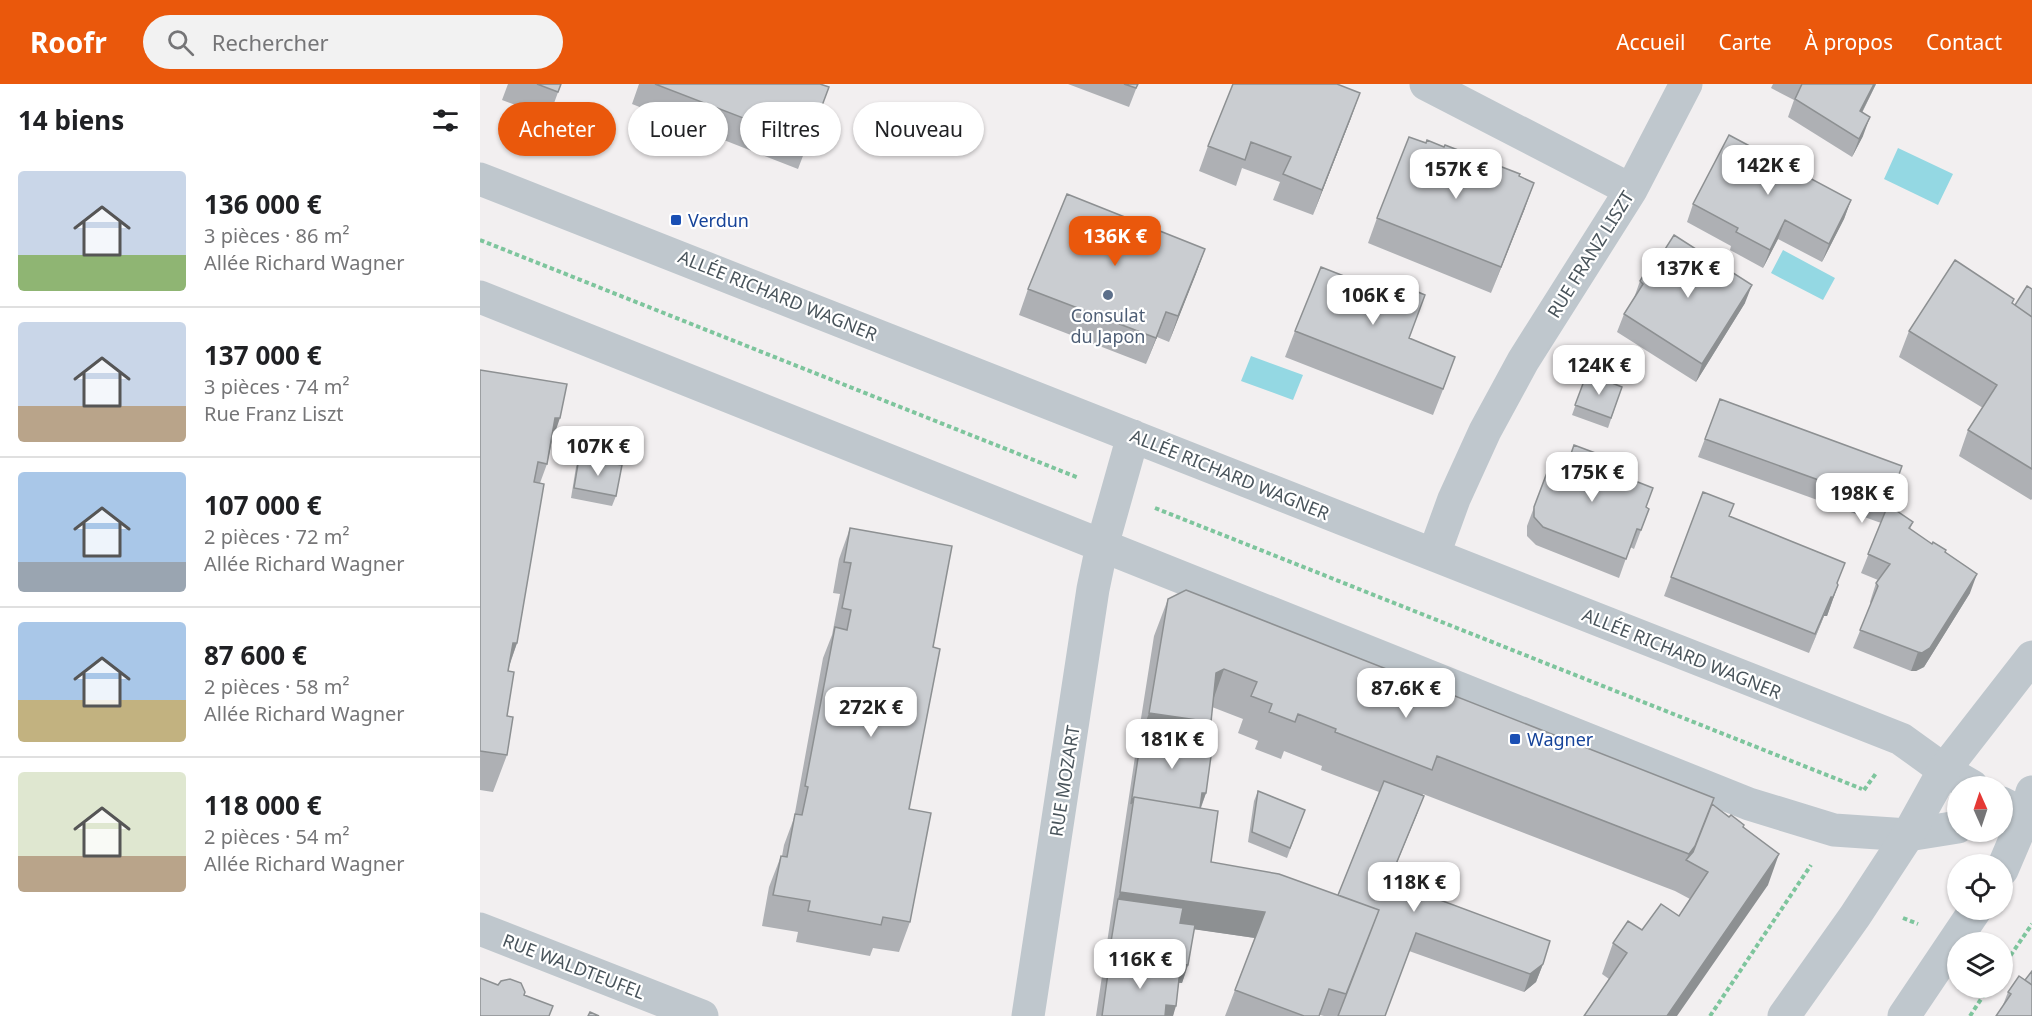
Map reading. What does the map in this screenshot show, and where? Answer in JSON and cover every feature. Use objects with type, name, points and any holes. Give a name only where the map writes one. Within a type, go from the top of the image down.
[{"type":"street","points":[[1426,84],[1631,190]]},
{"type":"street","name":"RUE FRANZ LISZT","points":[[1434,554],[1454,499],[1485,431],[1523,360],[1631,190],[1686,84]]},
{"type":"street","name":"ALLÉE RICHARD WAGNER","points":[[480,179],[1901,739],[1954,776]]},
{"type":"street","points":[[480,297],[1749,804],[1834,830],[1908,836],[1947,829]]},
{"type":"street","name":"RUE MOZART","points":[[1028,1016],[1094,589],[1102,546],[1133,436]]},
{"type":"street","points":[[1784,1016],[1908,836],[1944,770],[2032,657]]},
{"type":"street","points":[[2007,854],[2019,810]]},
{"type":"street","points":[[1904,1016],[1969,920]]},
{"type":"street","name":"RUE WALDTEUFEL","points":[[480,929],[702,1016]]},
{"type":"path","points":[[480,240],[1864,790]]},
{"type":"path","points":[[1710,1016],[1834,830],[1901,739]]},
{"type":"path","points":[[1897,916],[1929,927]]},
{"type":"path","points":[[2013,952],[2032,924]]},
{"type":"path","points":[[1970,1016],[1982,998]]},
{"type":"water","points":[[1898,148],[1953,174],[1938,205],[1884,179]]},
{"type":"water","points":[[1783,250],[1835,278],[1823,300],[1771,273]]},
{"type":"water","points":[[1251,356],[1303,375],[1293,400],[1241,381]]},
{"type":"building","points":[[537,84],[561,84],[558,92]]},
{"type":"building","points":[[655,84],[820,84],[829,87],[823,102],[740,102],[740,117],[728,112],[728,102],[702,102]]},
{"type":"building","points":[[1124,84],[1138,84],[1136,88]]},
{"type":"building","points":[[1233,84],[1337,84],[1360,93],[1322,190],[1283,174],[1291,157],[1251,142],[1245,160],[1208,146]]},
{"type":"building","points":[[1802,84],[1874,84],[1860,111],[1870,117],[1859,139],[1795,99]]},
{"type":"building","points":[[1729,135],[1851,200],[1829,244],[1785,220],[1770,250],[1736,232],[1738,228],[1693,204]]},
{"type":"building","points":[[1409,137],[1426,143],[1427,140],[1444,147],[1445,145],[1520,174],[1519,176],[1534,183],[1501,267],[1377,218]]},
{"type":"building","name":"Consulat du Japon","points":[[1067,194],[1205,249],[1178,316],[1166,312],[1156,338],[1028,289]]},
{"type":"building","points":[[1674,235],[1752,285],[1702,364],[1624,314],[1643,284],[1640,281],[1651,263],[1655,265]]},
{"type":"building","points":[[1955,260],[2014,299],[2012,303],[2032,317],[2032,469],[1968,430],[1997,385],[1909,331]]},
{"type":"building","points":[[1321,267],[1387,293],[1392,281],[1425,295],[1409,338],[1455,357],[1443,389],[1295,331]]},
{"type":"building","points":[[2027,286],[2032,289],[2032,317],[2015,305]]},
{"type":"building","points":[[480,370],[567,384],[560,418],[555,418],[547,464],[538,462],[534,482],[544,484],[517,643],[513,643],[508,671],[514,672],[507,716],[513,717],[507,755],[480,751]]},
{"type":"building","points":[[1587,373],[1622,387],[1611,418],[1575,405]]},
{"type":"building","points":[[1720,399],[1902,466],[1888,505],[1705,439]]},
{"type":"building","points":[[1574,445],[1606,457],[1602,468],[1653,488],[1646,507],[1649,509],[1641,530],[1637,529],[1626,559],[1543,527],[1534,517],[1534,507],[1551,462],[1566,468]]},
{"type":"building","points":[[579,458],[622,465],[616,496],[574,488]]},
{"type":"building","points":[[1703,492],[1734,504],[1729,516],[1845,563],[1833,597],[1815,634],[1671,577]]},
{"type":"building","points":[[1888,505],[1913,522],[1909,528],[1932,544],[1933,542],[1946,550],[1945,552],[1977,574],[1930,648],[1922,653],[1860,630],[1878,586],[1876,583],[1890,564],[1868,554]]},
{"type":"building","points":[[850,528],[952,546],[933,647],[940,649],[909,809],[931,813],[910,922],[883,917],[881,925],[808,911],[810,901],[773,895],[781,856],[787,857],[795,814],[802,815],[808,787],[805,786],[835,627],[847,630],[851,610],[842,608],[851,563],[844,562]]},
{"type":"building","points":[[1186,590],[1714,798],[1695,846],[1689,854],[1437,756],[1432,770],[1335,732],[1336,729],[1298,714],[1295,722],[1269,712],[1272,704],[1251,696],[1257,682],[1224,669],[1216,673],[1211,722],[1149,713],[1168,599]]},
{"type":"building","points":[[1142,732],[1209,741],[1208,756],[1211,756],[1206,793],[1202,793],[1200,808],[1134,797],[1131,804]]},
{"type":"building","points":[[1384,781],[1424,796],[1389,881],[1550,941],[1543,964],[1530,974],[1416,933],[1385,1016],[1338,1016],[1379,910],[1338,895]]},
{"type":"building","points":[[1258,791],[1305,810],[1290,848],[1252,832]]},
{"type":"building","points":[[1134,797],[1218,811],[1211,862],[1279,874],[1379,910],[1346,994],[1329,989],[1319,1016],[1304,1016],[1235,990],[1265,912],[1120,892]]},
{"type":"building","points":[[1712,804],[1729,817],[1731,815],[1779,854],[1667,1016],[1584,1016],[1627,953],[1613,943],[1628,921],[1642,930],[1661,904],[1679,916],[1708,872],[1686,860],[1693,852]]},
{"type":"building","points":[[1118,899],[1183,908],[1180,923],[1195,925],[1188,965],[1175,963],[1174,969],[1110,959],[1107,966]]},
{"type":"building","points":[[1110,959],[1180,970],[1176,1006],[1166,1005],[1165,1016],[1102,1016]]},
{"type":"building","points":[[2032,971],[2032,985],[2025,980]]},
{"type":"building","points":[[2019,976],[2032,985],[2032,1016],[1996,1016],[2008,998],[2013,998],[2013,985]]},
{"type":"building","points":[[480,978],[498,985],[501,981],[510,979],[521,983],[524,995],[553,1006],[549,1016],[480,1016]]},
{"type":"place","name":"Verdun","points":[[676,220]]},
{"type":"place","name":"Consulat du Japon","points":[[1108,295]]},
{"type":"place","name":"Wagner","points":[[1515,739]]}]
